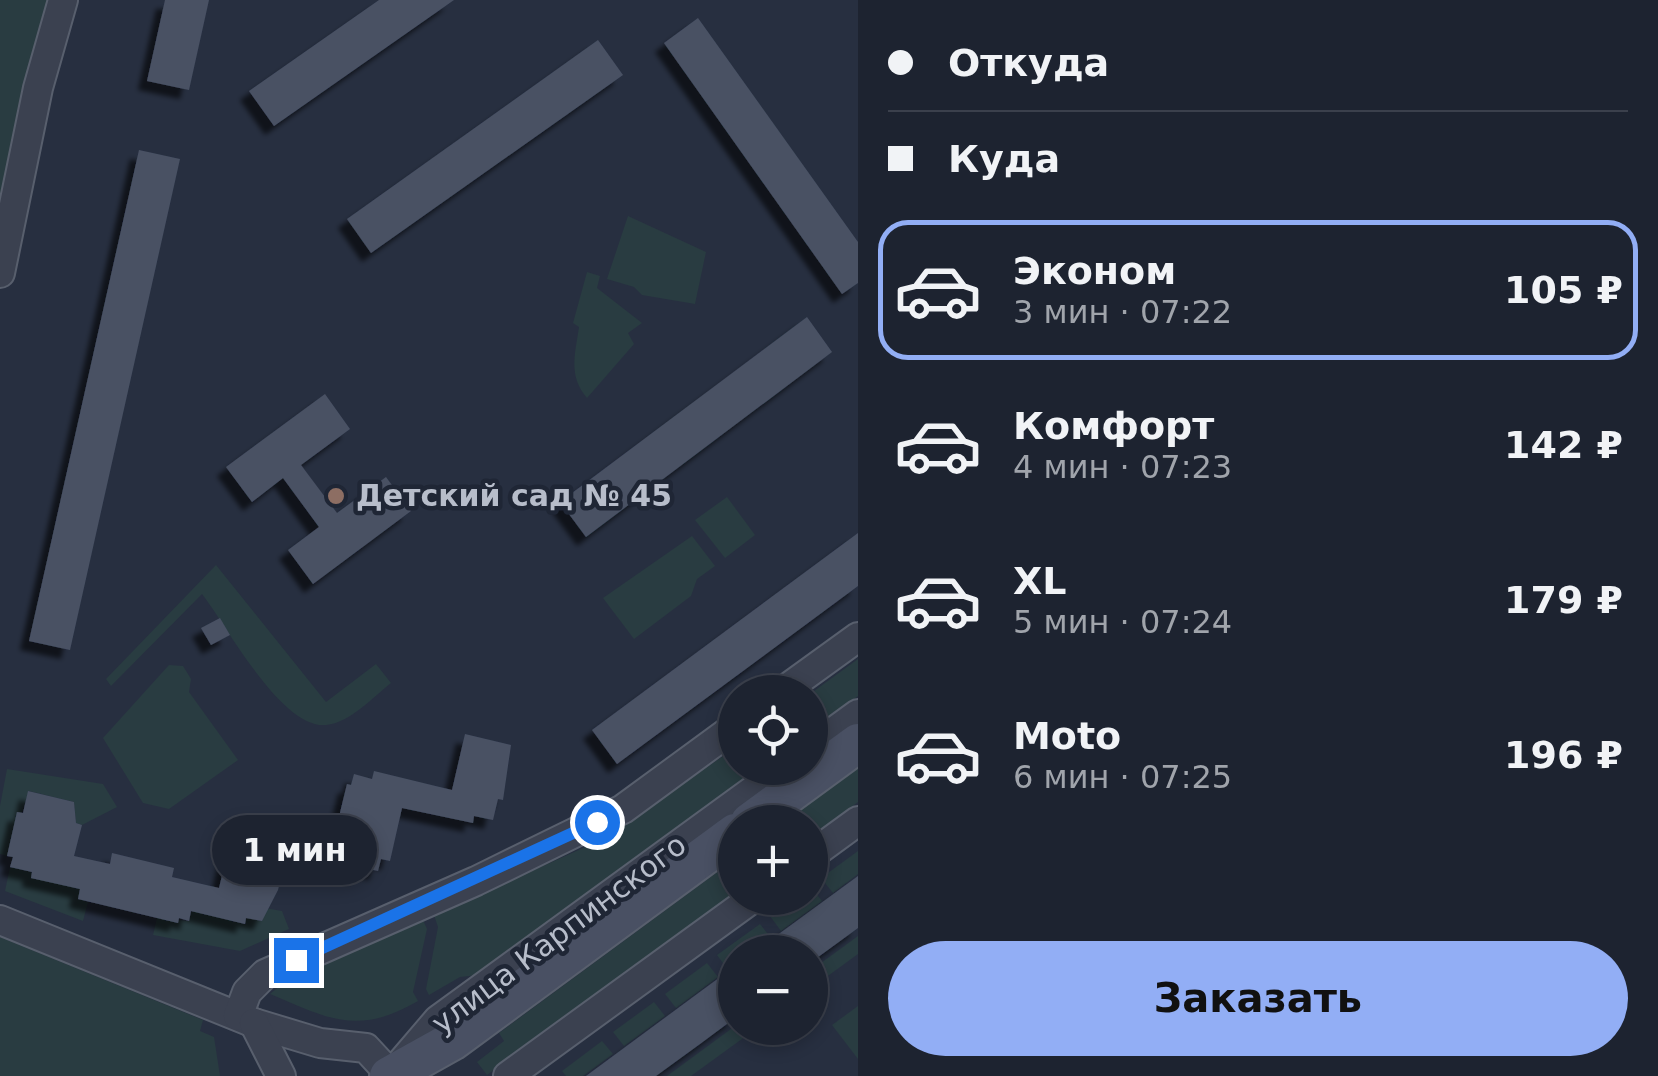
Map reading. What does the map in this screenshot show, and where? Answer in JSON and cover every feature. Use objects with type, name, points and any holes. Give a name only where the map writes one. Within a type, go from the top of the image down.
[{"type":"street","points":[[0,273],[34,105],[63,0]]},
{"type":"street","points":[[805,675],[858,636]]},
{"type":"street","points":[[828,736],[858,714]]},
{"type":"street","points":[[280,1076],[246,1020],[248,992],[265,974],[476,881],[622,809],[718,739]]},
{"type":"street","points":[[773,805],[858,743]]},
{"type":"street","name":"улица Карпинского","points":[[390,1075],[438,1020],[761,785]]},
{"type":"street","points":[[828,843],[858,821]]},
{"type":"street","name":"улица Карпинского","points":[[390,1075],[452,1041],[718,845]]},
{"type":"street","points":[[508,1076],[730,915]]},
{"type":"street","points":[[0,920],[246,1020],[320,1043],[366,1048],[390,1075]]},
{"type":"green space","points":[[0,0],[53,0],[0,197]]},
{"type":"green space","points":[[628,216],[706,252],[695,304],[642,295],[634,287],[607,279]]},
{"type":"green space","points":[[587,272],[600,276],[597,288],[642,323],[628,333],[634,344],[587,398],[575,373],[579,327],[573,323]]},
{"type":"green space","points":[[727,497],[755,535],[725,558],[695,520]]},
{"type":"green space","points":[[692,536],[715,566],[697,579],[691,596],[634,639],[603,598]]},
{"type":"green space","points":[[216,565],[326,702],[376,664],[391,683],[344,720],[326,725],[309,722],[291,711],[256,673],[202,594],[111,686],[106,679]]},
{"type":"green space","points":[[858,659],[858,696],[828,718],[828,681]]},
{"type":"green space","points":[[169,665],[183,666],[191,679],[189,692],[238,760],[169,809],[143,803],[103,738]]},
{"type":"green space","points":[[718,760],[718,785],[736,785],[479,975],[460,977],[429,995],[426,989],[438,927],[434,915],[601,840]]},
{"type":"green space","points":[[858,768],[858,802],[828,824],[828,805],[807,805]]},
{"type":"green space","points":[[7,769],[103,784],[117,807],[82,825],[76,823],[74,802],[29,791],[7,856],[0,854],[0,806]]},
{"type":"green space","points":[[858,851],[858,874],[833,893],[828,887],[828,873]]},
{"type":"green space","points":[[10,867],[81,884],[78,899],[88,902],[83,921],[5,891]]},
{"type":"green space","points":[[718,872],[718,905],[487,1075],[477,1062],[504,1041],[499,1033]]},
{"type":"green space","points":[[193,905],[209,915],[244,924],[246,918],[262,921],[265,908],[282,911],[289,929],[240,951],[153,935],[157,918],[189,921]]},
{"type":"green space","points":[[771,915],[803,915],[781,931]]},
{"type":"green space","points":[[423,920],[427,929],[413,992],[418,1001],[397,1012],[360,1021],[344,1020],[270,994],[286,981]]},
{"type":"green space","points":[[760,924],[769,935],[745,935]]},
{"type":"green space","points":[[858,936],[858,954],[828,976],[828,958]]},
{"type":"green space","points":[[0,937],[203,1020],[200,1031],[214,1037],[220,1076],[0,1076]]},
{"type":"green space","points":[[707,963],[718,977],[676,1008],[665,994]]},
{"type":"green space","points":[[654,1002],[665,1016],[624,1046],[613,1032]]},
{"type":"green space","points":[[858,1006],[858,1059],[832,1025]]},
{"type":"green space","points":[[718,1038],[718,1045],[734,1045],[691,1076],[667,1076]]},
{"type":"green space","points":[[602,1041],[613,1054],[583,1076],[566,1076],[562,1071]]},
{"type":"building","points":[[165,0],[209,0],[189,90],[147,81]]},
{"type":"building","points":[[379,0],[454,0],[274,126],[249,91]]},
{"type":"building","points":[[698,18],[858,242],[858,283],[842,294],[664,43]]},
{"type":"building","points":[[598,40],[623,75],[371,253],[347,219]]},
{"type":"building","points":[[139,150],[180,159],[70,650],[29,641]]},
{"type":"building","points":[[807,317],[832,352],[586,537],[560,502]]},
{"type":"building","points":[[325,394],[350,429],[301,465],[337,513],[386,477],[411,511],[313,584],[288,550],[319,527],[283,478],[252,502],[226,467]]},
{"type":"building","points":[[858,533],[858,586],[738,675],[718,675],[718,689],[617,764],[592,730]]},
{"type":"building","points":[[220,618],[230,635],[211,645],[201,628]]},
{"type":"building","points":[[465,734],[511,745],[503,800],[498,799],[493,820],[474,816],[473,823],[402,808],[390,861],[381,859],[378,871],[359,867],[358,874],[286,857],[278,890],[262,921],[246,918],[245,924],[191,911],[189,921],[179,918],[178,923],[78,899],[80,889],[31,878],[32,872],[10,867],[13,857],[7,856],[17,812],[23,813],[28,791],[74,802],[76,823],[82,825],[74,856],[110,864],[112,853],[174,868],[172,877],[219,888],[232,834],[236,836],[239,823],[256,827],[258,820],[334,837],[347,784],[351,785],[354,774],[372,779],[374,771],[452,790]]},
{"type":"building","points":[[858,876],[858,928],[828,950],[828,935],[777,935],[805,915],[828,915],[828,898]]},
{"type":"building","points":[[718,979],[718,1031],[700,1044],[656,1076],[586,1076]]},
{"type":"place","name":"Детский сад № 45","points":[[336,496]]},
{"type":"route","points":[[296,960],[476,881],[597,822]]}]
